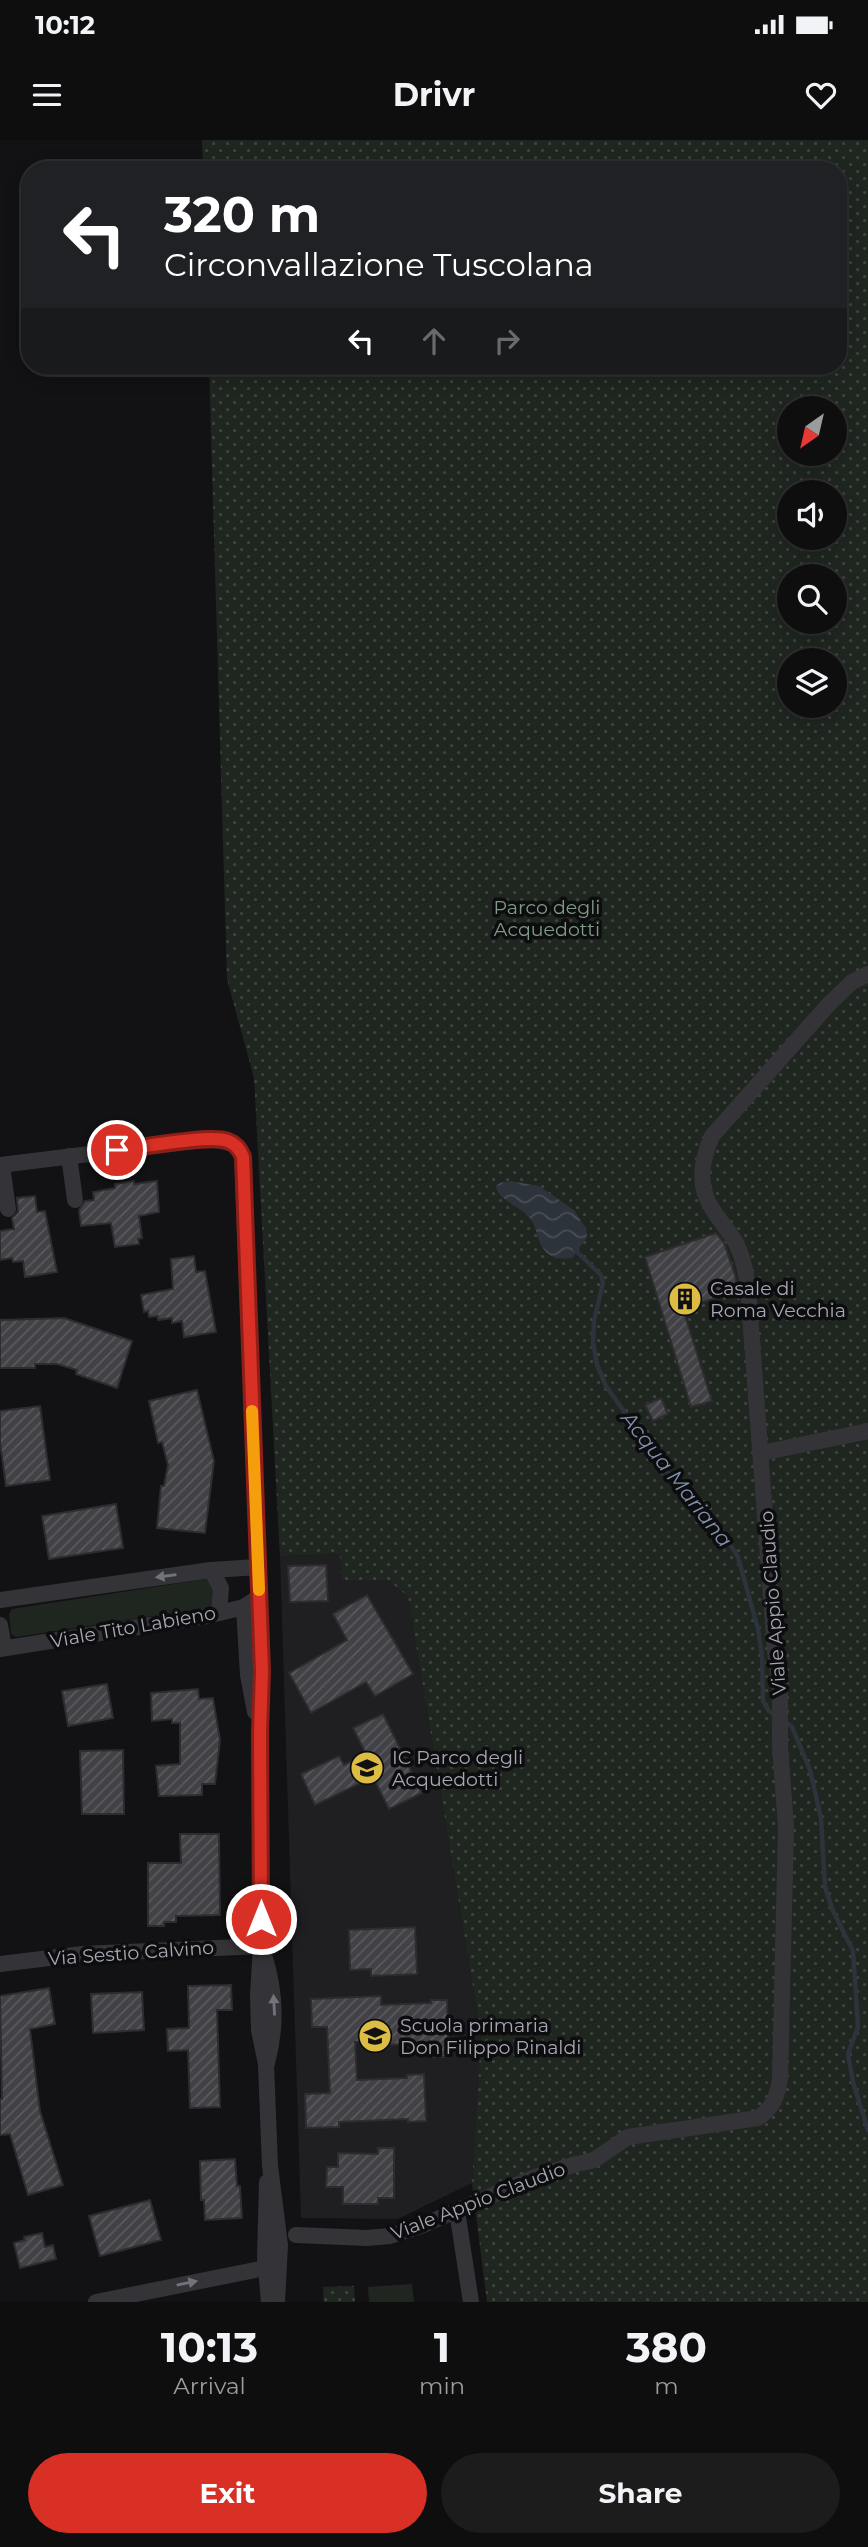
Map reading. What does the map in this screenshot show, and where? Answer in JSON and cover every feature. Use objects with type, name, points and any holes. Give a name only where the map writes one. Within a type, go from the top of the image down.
[{"type":"street","name":"Viale Appio Claudio","points":[[296,2235],[384,2237],[457,2211],[535,2177],[594,2160],[628,2137],[758,2118],[769,2109],[775,2099],[780,2078],[786,1849],[780,1701],[761,1453],[745,1268],[736,1244],[707,1199],[702,1174],[705,1151],[712,1136],[829,1004],[852,982],[868,974]]},
{"type":"street","points":[[8,1209],[1,1165],[221,1140],[240,1149],[244,1170],[262,1671],[261,1946],[270,1973],[274,2002],[274,2036],[266,2064],[270,2166],[265,2199],[277,2302]]},
{"type":"street","points":[[69,1156],[75,1200]]},
{"type":"street","points":[[761,1453],[868,1431]]},
{"type":"street","points":[[0,1600],[211,1570],[258,1567]]},
{"type":"street","points":[[211,1570],[221,1588],[219,1613]]},
{"type":"street","name":"Viale Tito Labieno","points":[[0,1625],[2,1649],[148,1627],[219,1613],[244,1607],[259,1597]]},
{"type":"street","points":[[244,1607],[248,1675],[260,1732]]},
{"type":"street","name":"Via Sestio Calvino","points":[[0,1964],[82,1954],[261,1946]]},
{"type":"street","points":[[457,2211],[471,2302]]},
{"type":"street","points":[[269,2302],[265,2267],[272,2245]]},
{"type":"street","points":[[96,2302],[265,2267]]},
{"type":"shaded area","points":[[340,1554],[341,1580],[388,1580],[408,1597],[481,2035],[472,2183],[398,2219],[301,2218],[280,1556]]},
{"type":"green space","name":"Parco degli Acquedotti","points":[[202,140],[868,140],[868,2302],[487,2302],[472,2183],[481,2035],[408,1597],[388,1580],[341,1580],[340,1554],[280,1556],[254,1078],[227,979],[209,375],[847,375],[847,161],[203,161]]},
{"type":"green space","points":[[206,1579],[215,1583],[212,1607],[16,1637],[11,1634],[9,1614],[12,1609]]},
{"type":"green space","points":[[412,2284],[414,2302],[369,2302],[368,2287]]},
{"type":"green space","points":[[354,2286],[355,2302],[324,2302],[323,2287]]},
{"type":"water","points":[[510,1181],[539,1186],[574,1210],[586,1229],[587,1237],[572,1258],[562,1259],[549,1255],[529,1217],[501,1196],[496,1186]]},
{"type":"building","points":[[134,1181],[134,1184],[157,1181],[159,1212],[139,1216],[142,1238],[138,1239],[139,1244],[115,1247],[111,1223],[81,1226],[79,1210],[85,1201],[94,1200],[93,1192]]},
{"type":"building","points":[[35,1196],[37,1212],[45,1211],[57,1272],[25,1277],[23,1261],[13,1262],[12,1258],[0,1260],[0,1231],[14,1229],[12,1218],[18,1212],[17,1198]]},
{"type":"building","name":"Casale di Roma Vecchia","points":[[716,1233],[724,1243],[738,1290],[683,1309],[712,1401],[691,1407],[645,1257]]},
{"type":"building","points":[[194,1256],[196,1272],[205,1271],[216,1332],[184,1337],[182,1321],[172,1323],[172,1318],[158,1320],[158,1316],[149,1317],[148,1311],[144,1312],[141,1295],[173,1289],[171,1259]]},
{"type":"building","points":[[64,1318],[132,1341],[117,1388],[76,1374],[77,1370],[57,1364],[35,1364],[35,1368],[0,1368],[0,1320]]},
{"type":"building","points":[[197,1390],[214,1461],[205,1533],[157,1528],[161,1486],[164,1486],[168,1465],[162,1442],[158,1443],[149,1401]]},
{"type":"building","points":[[661,1398],[668,1414],[653,1421],[645,1405]]},
{"type":"building","points":[[40,1406],[50,1480],[6,1486],[0,1442],[0,1411]]},
{"type":"building","points":[[116,1504],[123,1548],[49,1559],[42,1516]]},
{"type":"building","points":[[326,1565],[328,1601],[290,1602],[288,1566]]},
{"type":"building","points":[[367,1595],[413,1674],[375,1696],[366,1682],[311,1713],[289,1673],[347,1640],[333,1614]]},
{"type":"building","points":[[107,1684],[113,1718],[68,1726],[62,1691]]},
{"type":"building","points":[[198,1689],[199,1699],[213,1698],[220,1740],[215,1784],[202,1784],[202,1795],[159,1796],[156,1766],[180,1764],[180,1723],[172,1723],[172,1719],[152,1721],[151,1693]]},
{"type":"building","points":[[383,1714],[422,1793],[389,1809],[373,1777],[315,1805],[301,1774],[339,1756],[344,1765],[366,1754],[353,1728]]},
{"type":"building","points":[[123,1750],[124,1814],[82,1814],[80,1751]]},
{"type":"building","points":[[180,1834],[219,1834],[220,1915],[176,1916],[176,1922],[164,1922],[164,1926],[148,1926],[148,1863],[181,1863]]},
{"type":"building","points":[[415,1927],[417,1974],[371,1976],[371,1969],[350,1970],[349,1930]]},
{"type":"building","points":[[231,1985],[232,2010],[217,2010],[220,2107],[190,2108],[188,2050],[168,2051],[167,2029],[189,2028],[188,1986]]},
{"type":"building","points":[[49,1988],[55,2024],[30,2029],[40,2111],[63,2185],[28,2195],[10,2134],[0,2135],[0,1996]]},
{"type":"building","points":[[142,1992],[144,2030],[93,2033],[91,1994]]},
{"type":"building","points":[[381,1996],[381,2005],[447,2000],[449,2057],[433,2057],[432,2043],[381,2045],[381,2041],[355,2042],[357,2080],[407,2078],[407,2075],[424,2074],[426,2121],[408,2122],[408,2119],[339,2122],[339,2127],[306,2128],[305,2094],[330,2093],[327,2027],[312,2027],[311,1999]]},
{"type":"building","points":[[378,2148],[394,2148],[394,2198],[378,2198],[378,2204],[343,2204],[343,2187],[326,2187],[327,2167],[338,2167],[338,2153],[378,2154]]},
{"type":"building","points":[[235,2159],[242,2218],[205,2220],[204,2200],[201,2200],[200,2161]]},
{"type":"building","points":[[150,2200],[161,2240],[100,2256],[89,2216]]},
{"type":"building","points":[[42,2233],[45,2247],[53,2245],[56,2259],[20,2268],[14,2243],[25,2240],[24,2237]]},
{"type":"waterway","name":"Acqua Mariana","points":[[575,1250],[601,1275],[603,1283],[594,1321],[593,1342],[597,1365],[606,1386],[677,1486],[717,1523],[738,1557],[758,1629],[762,1656],[763,1701],[775,1715]]},
{"type":"waterway","name":"Acqua Mariana","points":[[785,1721],[792,1727],[810,1770],[821,1818],[825,1887],[833,1911],[853,1951],[858,2027],[848,2054],[853,2082],[868,2130]]},
{"type":"slow traffic","points":[[252,1411],[259,1590]]},
{"type":"place","name":"Casale di Roma Vecchia","points":[[685,1299]]},
{"type":"place","name":"IC Parco degli Acquedotti","points":[[367,1768]]},
{"type":"place","name":"Scuola primaria Don Filippo Rinaldi","points":[[375,2036]]},
{"type":"route","points":[[117,1150],[211,1139],[234,1144],[243,1157],[262,1671],[261,1919]]}]
